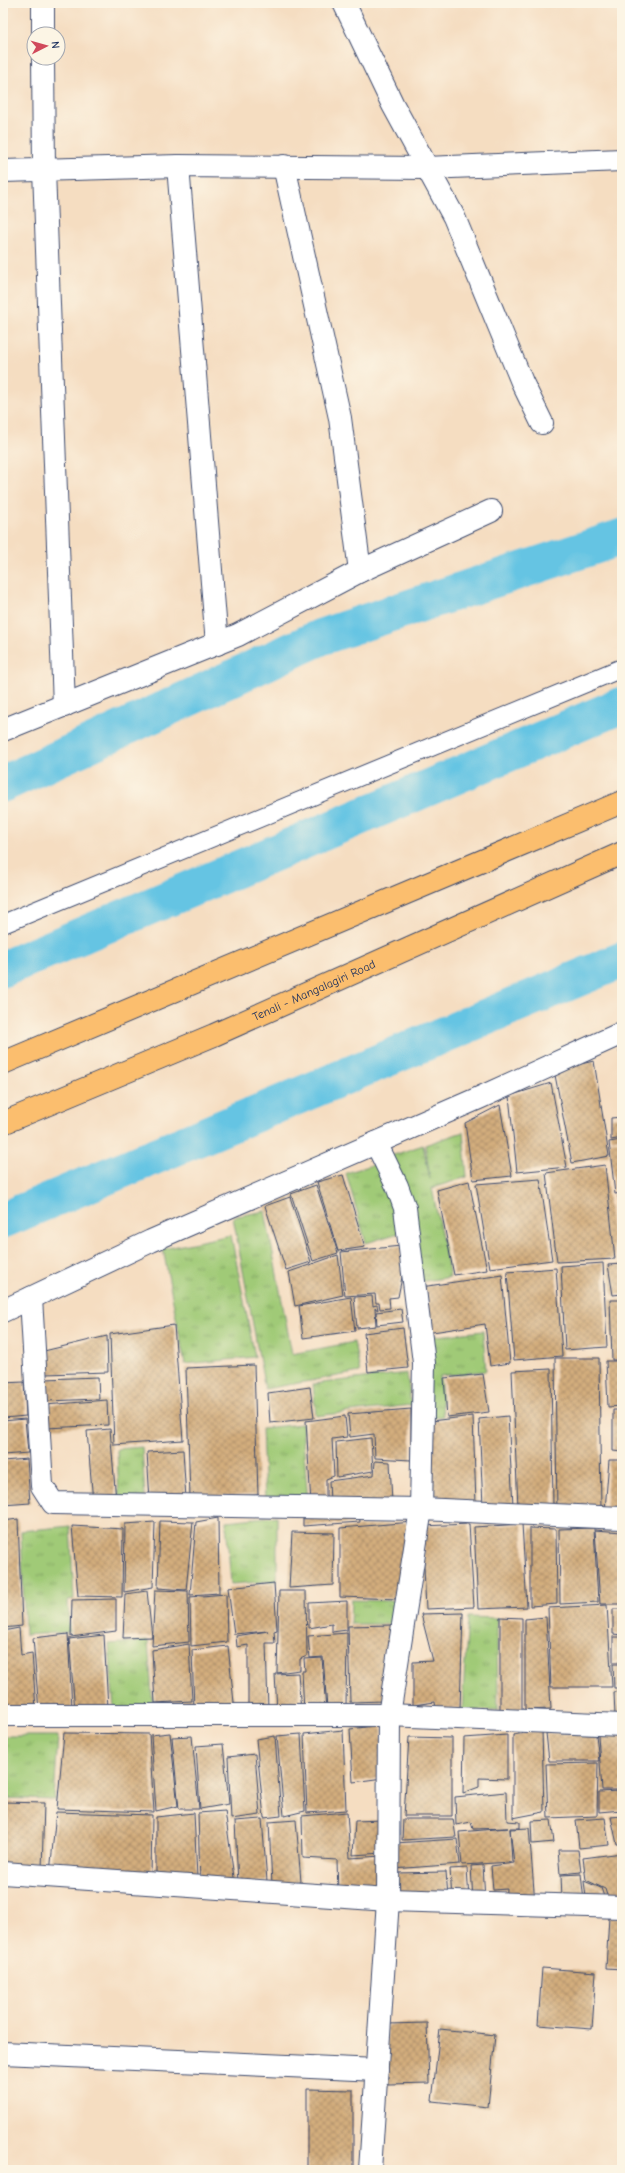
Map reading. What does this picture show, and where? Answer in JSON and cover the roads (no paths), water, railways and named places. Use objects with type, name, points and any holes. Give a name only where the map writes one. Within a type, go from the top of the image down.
[{"type":"main road","points":[[3,1063],[622,802]]},
{"type":"main road","name":"Tenali - Mangalagiri Road","points":[[3,1123],[214,1035],[622,853]]},
{"type":"street","points":[[43,3],[43,26]]},
{"type":"street","points":[[344,3],[393,105],[454,217],[522,382],[542,423]]},
{"type":"street","points":[[43,66],[44,170],[64,706]]},
{"type":"street","points":[[3,172],[178,166],[426,168],[622,160]]},
{"type":"street","points":[[178,166],[217,644]]},
{"type":"street","points":[[284,166],[340,418],[360,571]]},
{"type":"street","points":[[3,730],[217,644],[360,571],[491,511]]},
{"type":"street","points":[[3,1311],[151,1241],[376,1143],[622,1033]]},
{"type":"street","points":[[370,2170],[388,1900],[389,1715],[421,1509],[424,1363],[405,1208],[397,1186],[376,1143]]},
{"type":"street","points":[[31,1298],[41,1478],[42,1486],[53,1503],[421,1509],[622,1518]]},
{"type":"street","points":[[3,1715],[389,1715],[622,1725]]},
{"type":"street","points":[[3,1873],[388,1900],[622,1907]]},
{"type":"street","points":[[3,2053],[377,2070]]},
{"type":"lane","points":[[3,924],[622,668]]},
{"type":"waterway","points":[[3,784],[321,637],[622,537]]},
{"type":"waterway","points":[[3,969],[622,705]]},
{"type":"waterway","points":[[3,1220],[622,960]]}]
